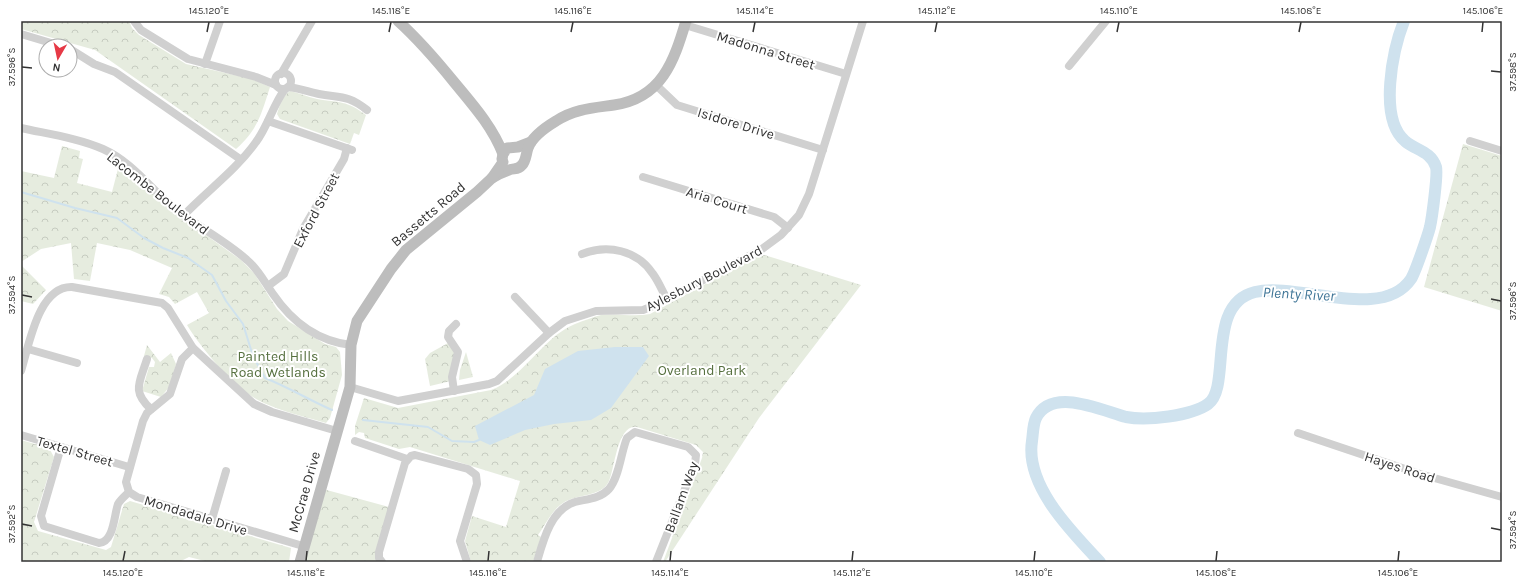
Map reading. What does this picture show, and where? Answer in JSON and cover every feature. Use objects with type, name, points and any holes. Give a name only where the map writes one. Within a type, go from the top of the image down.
[{"type":"street","points":[[134,21],[141,30],[181,56],[205,64],[283,82],[322,95],[344,97],[359,103],[367,110]]},
{"type":"street","points":[[205,64],[220,21]]},
{"type":"street","points":[[184,215],[255,144],[276,102],[291,60],[312,21]]},
{"type":"street","points":[[398,21],[440,64],[483,116],[509,156],[523,151],[525,157]]},
{"type":"street","name":"Aylesbury Boulevard","points":[[350,387],[398,401],[490,384],[497,381],[549,333],[565,321],[586,313],[608,310],[642,310],[667,299],[762,250],[788,228],[804,205],[823,150],[863,21]]},
{"type":"street","points":[[1069,66],[1106,21]]},
{"type":"street","name":"Madonna Street","points":[[686,23],[846,74]]},
{"type":"street","name":"Bassetts Road","points":[[337,431],[350,387],[351,345],[357,320],[362,310],[406,250],[460,207],[492,178],[509,156],[531,142],[546,128],[564,116],[583,109],[626,102],[642,95],[656,85],[674,59],[686,23]]},
{"type":"street","points":[[21,34],[38,39]]},
{"type":"street","points":[[78,54],[94,64],[115,72],[240,159]]},
{"type":"street","name":"Isidore Drive","points":[[656,85],[676,105],[823,150]]},
{"type":"street","name":"Exford Street","points":[[268,120],[350,149],[303,229],[284,274],[268,286]]},
{"type":"street","name":"Lacombe Boulevard","points":[[21,128],[91,145],[109,152],[142,176],[170,205],[248,260],[284,310],[295,320],[321,338],[333,343],[351,345]]},
{"type":"street","points":[[1470,141],[1502,151]]},
{"type":"street","name":"Bassetts Road","points":[[509,156],[519,168],[524,163],[531,142]]},
{"type":"street","name":"Aria Court","points":[[643,178],[774,217],[788,228]]},
{"type":"street","points":[[582,254],[604,248],[619,250],[632,255],[650,269],[667,299]]},
{"type":"street","points":[[21,371],[41,307],[59,290],[66,287],[162,303],[168,308],[193,348],[254,404],[272,412],[337,431]]},
{"type":"street","points":[[515,297],[549,333]]},
{"type":"street","points":[[454,391],[452,377],[458,352],[448,336],[456,324]]},
{"type":"street","name":"Mondadale Drive","points":[[193,348],[182,359],[170,394],[151,409],[143,421],[126,482],[129,492],[137,497],[303,546]]},
{"type":"street","points":[[28,349],[77,363]]},
{"type":"street","points":[[146,359],[138,392],[141,398],[151,409]]},
{"type":"street","name":"McCrae Drive","points":[[300,562],[303,546],[337,431]]},
{"type":"street","name":"Ballam Way","points":[[537,562],[547,531],[560,511],[574,502],[596,497],[609,489],[614,480],[626,441],[631,434],[639,433],[688,447],[696,454],[695,464],[656,562]]},
{"type":"street","name":"Hayes Road","points":[[1298,433],[1420,474],[1502,498]]},
{"type":"street","name":"Textel Street","points":[[21,435],[129,467]]},
{"type":"street","points":[[355,441],[408,459]]},
{"type":"street","points":[[61,447],[41,516],[44,526],[99,543],[104,542],[109,536],[118,504],[129,492]]},
{"type":"street","points":[[382,562],[379,558],[379,552],[408,459],[411,456],[419,455],[468,469],[476,475],[477,484],[460,541],[466,562]]},
{"type":"street","points":[[212,519],[226,471]]},
{"type":"green space","points":[[21,21],[129,21],[132,28],[139,35],[186,64],[252,79],[270,87],[258,121],[249,135],[236,149],[95,50],[78,45],[78,38],[53,38],[21,29]]},
{"type":"green space","points":[[290,91],[317,99],[348,104],[359,110],[366,115],[359,135],[354,133],[350,144],[280,119],[277,114],[279,108],[283,98]]},
{"type":"green space","points":[[1463,144],[1502,156],[1502,311],[1424,287]]},
{"type":"green space","name":"Painted Hills Road Wetlands","points":[[62,146],[80,151],[79,158],[83,159],[77,183],[112,192],[119,165],[144,183],[168,208],[241,260],[254,273],[277,309],[288,321],[325,344],[336,347],[340,352],[342,375],[330,418],[326,423],[291,413],[264,403],[247,393],[227,375],[200,344],[187,325],[209,313],[197,292],[175,304],[169,297],[159,294],[172,268],[130,250],[97,243],[90,281],[74,279],[71,243],[41,249],[21,262],[21,171],[54,178]]},
{"type":"green space","name":"Overland Park","points":[[761,254],[861,285],[759,418],[665,562],[663,562],[702,458],[703,452],[696,445],[637,427],[630,428],[625,432],[621,439],[609,481],[595,493],[569,500],[556,509],[538,535],[541,537],[533,562],[471,562],[465,541],[472,516],[506,527],[520,481],[410,447],[399,449],[365,438],[364,433],[359,432],[355,435],[355,426],[364,398],[398,408],[491,390],[514,376],[553,338],[575,324],[601,315],[650,314]]},
{"type":"green space","points":[[21,265],[46,290],[33,304],[21,301]]},
{"type":"green space","points":[[448,343],[455,352],[451,381],[430,386],[425,359],[430,353]]},
{"type":"green space","points":[[147,345],[160,362],[171,353],[176,364],[170,386],[161,397],[142,391],[149,367],[154,367],[155,362],[152,358],[144,356]]},
{"type":"green space","points":[[466,352],[473,377],[459,380],[460,370]]},
{"type":"green space","points":[[21,440],[49,448],[54,457],[34,522],[38,531],[106,550],[111,547],[124,504],[130,501],[291,548],[289,562],[209,562],[189,557],[179,562],[21,562]]},
{"type":"green space","points":[[323,489],[389,507],[379,562],[305,562]]},
{"type":"water","points":[[615,347],[643,347],[649,356],[611,408],[591,420],[554,424],[525,430],[490,445],[479,440],[475,426],[534,395],[545,369],[578,351]]},
{"type":"waterway","name":"Plenty River","points":[[1100,562],[1064,522],[1043,491],[1036,475],[1032,458],[1033,429],[1036,418],[1044,409],[1054,404],[1065,402],[1092,406],[1126,417],[1135,418],[1157,418],[1191,412],[1208,404],[1215,395],[1224,328],[1230,312],[1240,300],[1255,292],[1273,290],[1339,298],[1381,298],[1398,291],[1411,279],[1430,227],[1436,167],[1434,162],[1427,154],[1405,141],[1397,130],[1392,116],[1390,100],[1392,65],[1404,21]]},
{"type":"waterway","points":[[21,192],[75,208],[117,218],[144,238],[163,248],[188,258],[212,275],[226,301],[243,324],[253,356],[265,378],[332,410]]},
{"type":"waterway","points":[[363,420],[428,427],[452,441],[474,442],[479,440]]}]
